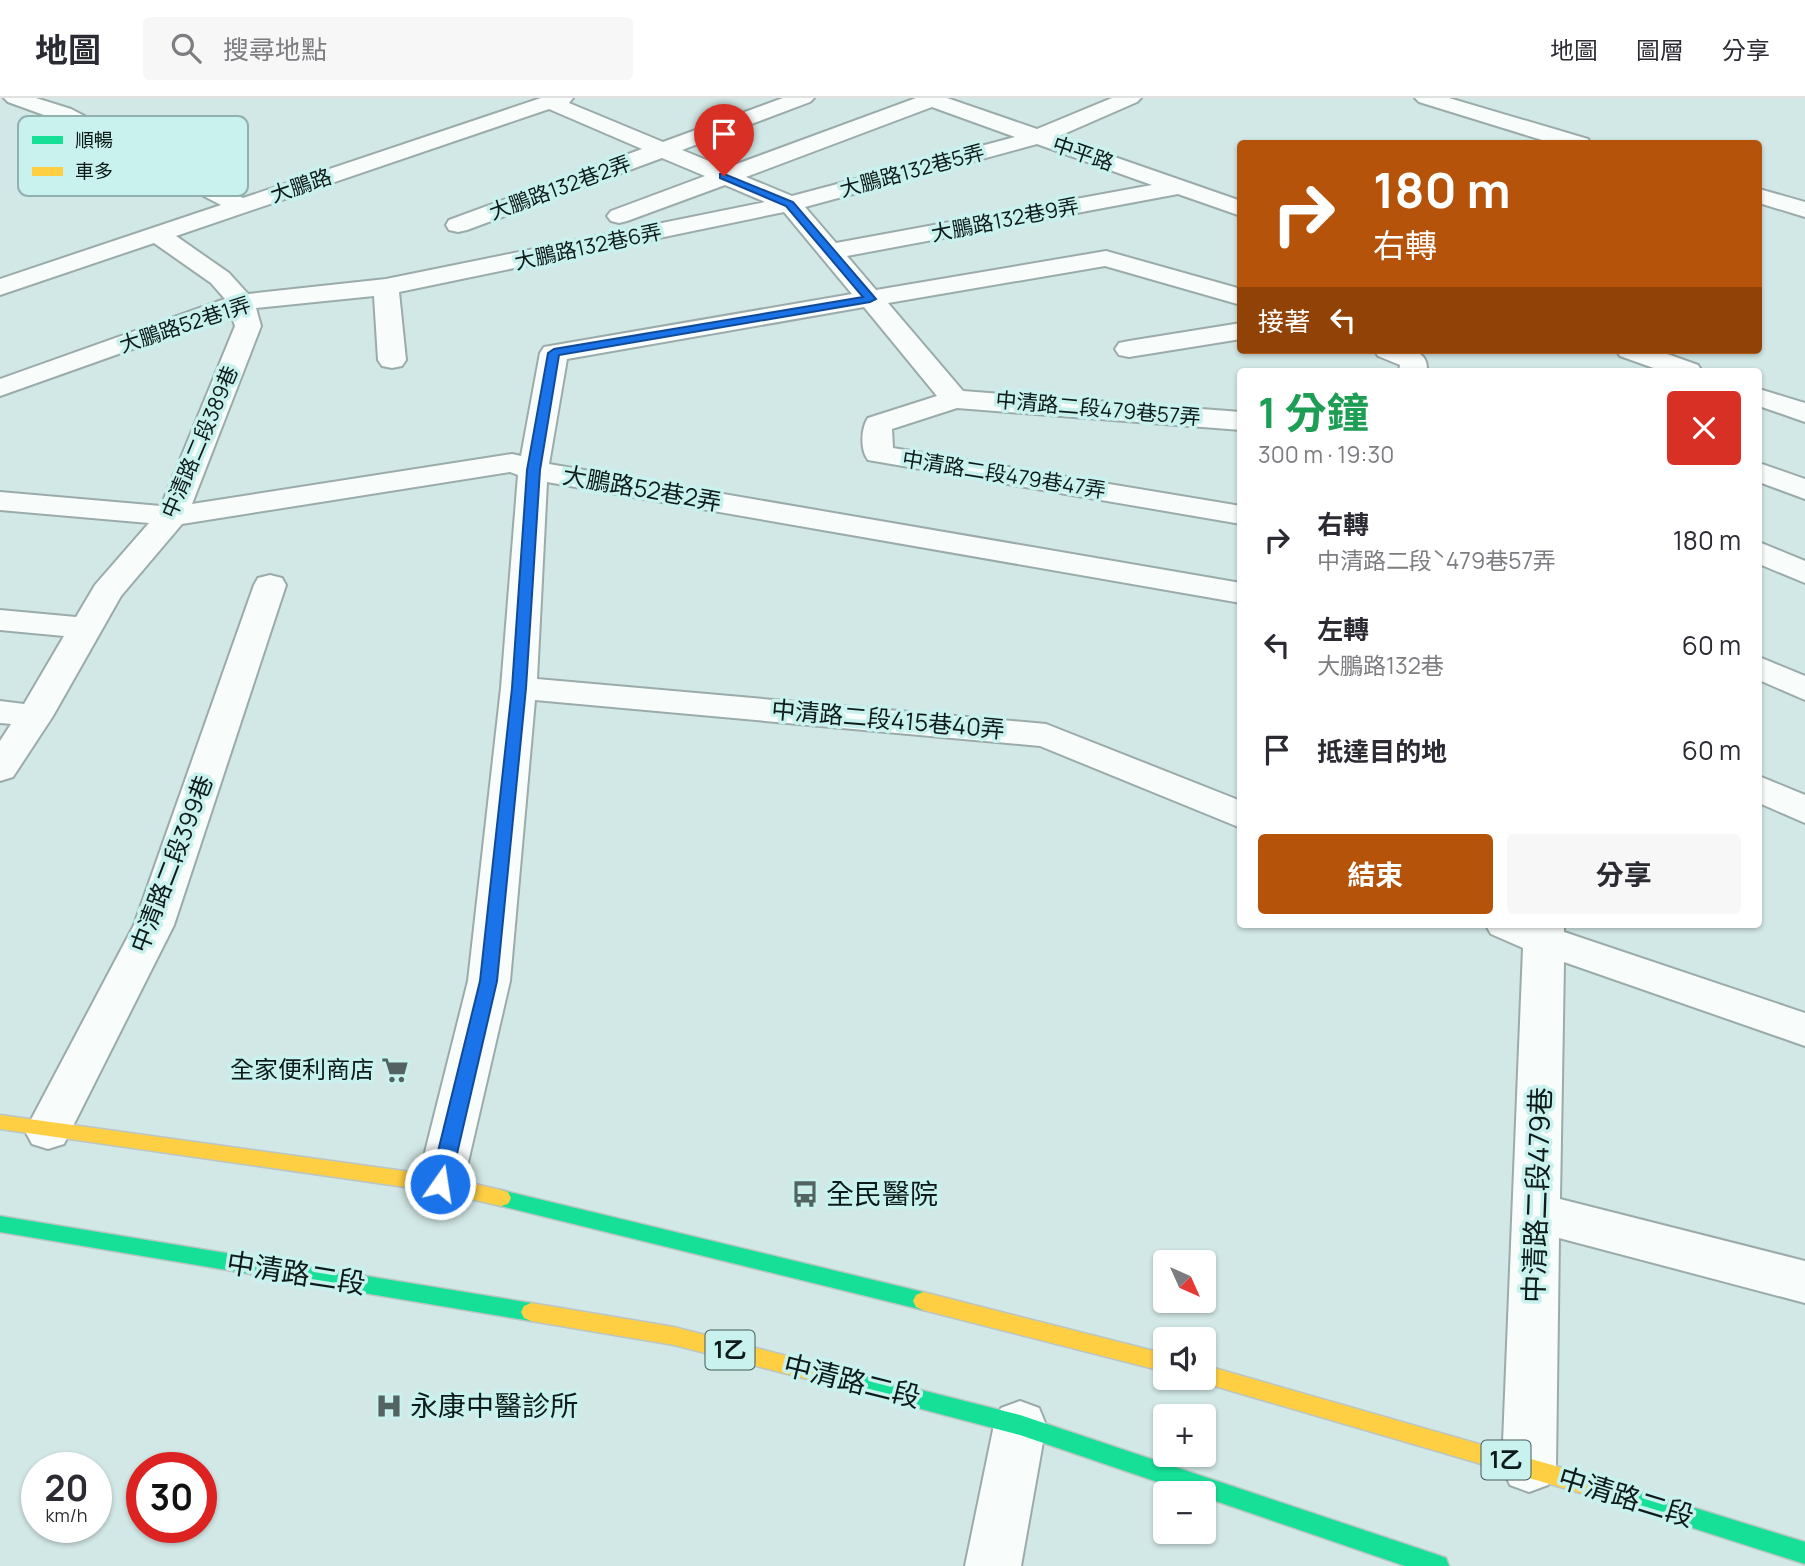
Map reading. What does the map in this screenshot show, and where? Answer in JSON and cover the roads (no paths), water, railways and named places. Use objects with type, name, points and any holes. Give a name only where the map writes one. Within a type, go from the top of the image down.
[{"type":"main road","points":[[0,1122],[48,1131],[440,1184],[730,1252],[1153,1360]]},
{"type":"main road","name":"中清路二段","points":[[0,1224],[674,1335],[1020,1425],[1438,1566]]},
{"type":"main road","name":"中清路二段","points":[[1216,1377],[1528,1467],[1805,1553]]},
{"type":"street","points":[[15,98],[67,116]]},
{"type":"street","name":"大鵬路132巷2弄","points":[[458,225],[803,98]]},
{"type":"street","name":"大鵬路132巷5弄","points":[[790,204],[1035,138],[1130,98]]},
{"type":"street","points":[[1426,98],[1567,140]]},
{"type":"street","points":[[619,216],[929,99]]},
{"type":"street","name":"中平路","points":[[929,99],[1237,208]]},
{"type":"street","points":[[556,100],[662,150],[790,204],[955,399]]},
{"type":"street","name":"大鵬路","points":[[0,287],[556,100]]},
{"type":"street","name":"大鵬路132巷9弄","points":[[830,252],[1180,187]]},
{"type":"street","points":[[222,196],[241,206]]},
{"type":"street","points":[[1762,197],[1805,209]]},
{"type":"street","name":"大鵬路132巷6弄","points":[[386,287],[790,204]]},
{"type":"street","points":[[157,234],[220,278],[241,302]]},
{"type":"street","points":[[440,1184],[489,981],[519,688],[533,470],[554,353],[1106,258],[1237,296]]},
{"type":"street","points":[[386,287],[392,360]]},
{"type":"street","name":"大鵬路52巷1弄","points":[[0,388],[241,302],[386,287]]},
{"type":"street","name":"中清路二段389巷","points":[[0,769],[35,716],[107,593],[172,516],[248,327],[241,302]]},
{"type":"street","points":[[1129,349],[1237,332]]},
{"type":"street","points":[[1397,354],[1414,361],[1413,368]]},
{"type":"street","points":[[1641,354],[1680,368]]},
{"type":"street","points":[[1762,398],[1805,413]]},
{"type":"street","name":"中清路二段479巷57弄","points":[[955,399],[1237,421]]},
{"type":"street","name":"中清路二段479巷47弄","points":[[955,399],[878,424],[878,454],[1237,514]]},
{"type":"street","name":"大鵬路52巷2弄","points":[[0,501],[172,516],[512,463],[533,470],[1237,592]]},
{"type":"street","points":[[1762,473],[1805,490]]},
{"type":"street","points":[[1762,553],[1805,573]]},
{"type":"street","name":"中清路二段399巷","points":[[48,1131],[154,925],[271,585]]},
{"type":"street","points":[[0,620],[87,628]]},
{"type":"street","points":[[1762,668],[1805,689]]},
{"type":"street","name":"中清路二段415巷40弄","points":[[519,688],[1046,735],[1237,813]]},
{"type":"street","points":[[0,712],[35,716]]},
{"type":"street","points":[[1762,789],[1805,810]]},
{"type":"street","points":[[1531,929],[1805,1030]]},
{"type":"street","name":"中清路二段479巷","points":[[1528,1467],[1537,1213],[1531,929]]},
{"type":"street","points":[[1537,1213],[1805,1282]]},
{"type":"street","points":[[993,1566],[1020,1425]]},
{"type":"place","name":"全家便利商店","points":[[395,1070]]},
{"type":"place","name":"全民醫院","points":[[805,1194]]},
{"type":"place","name":"永康中醫診所","points":[[389,1406]]}]
